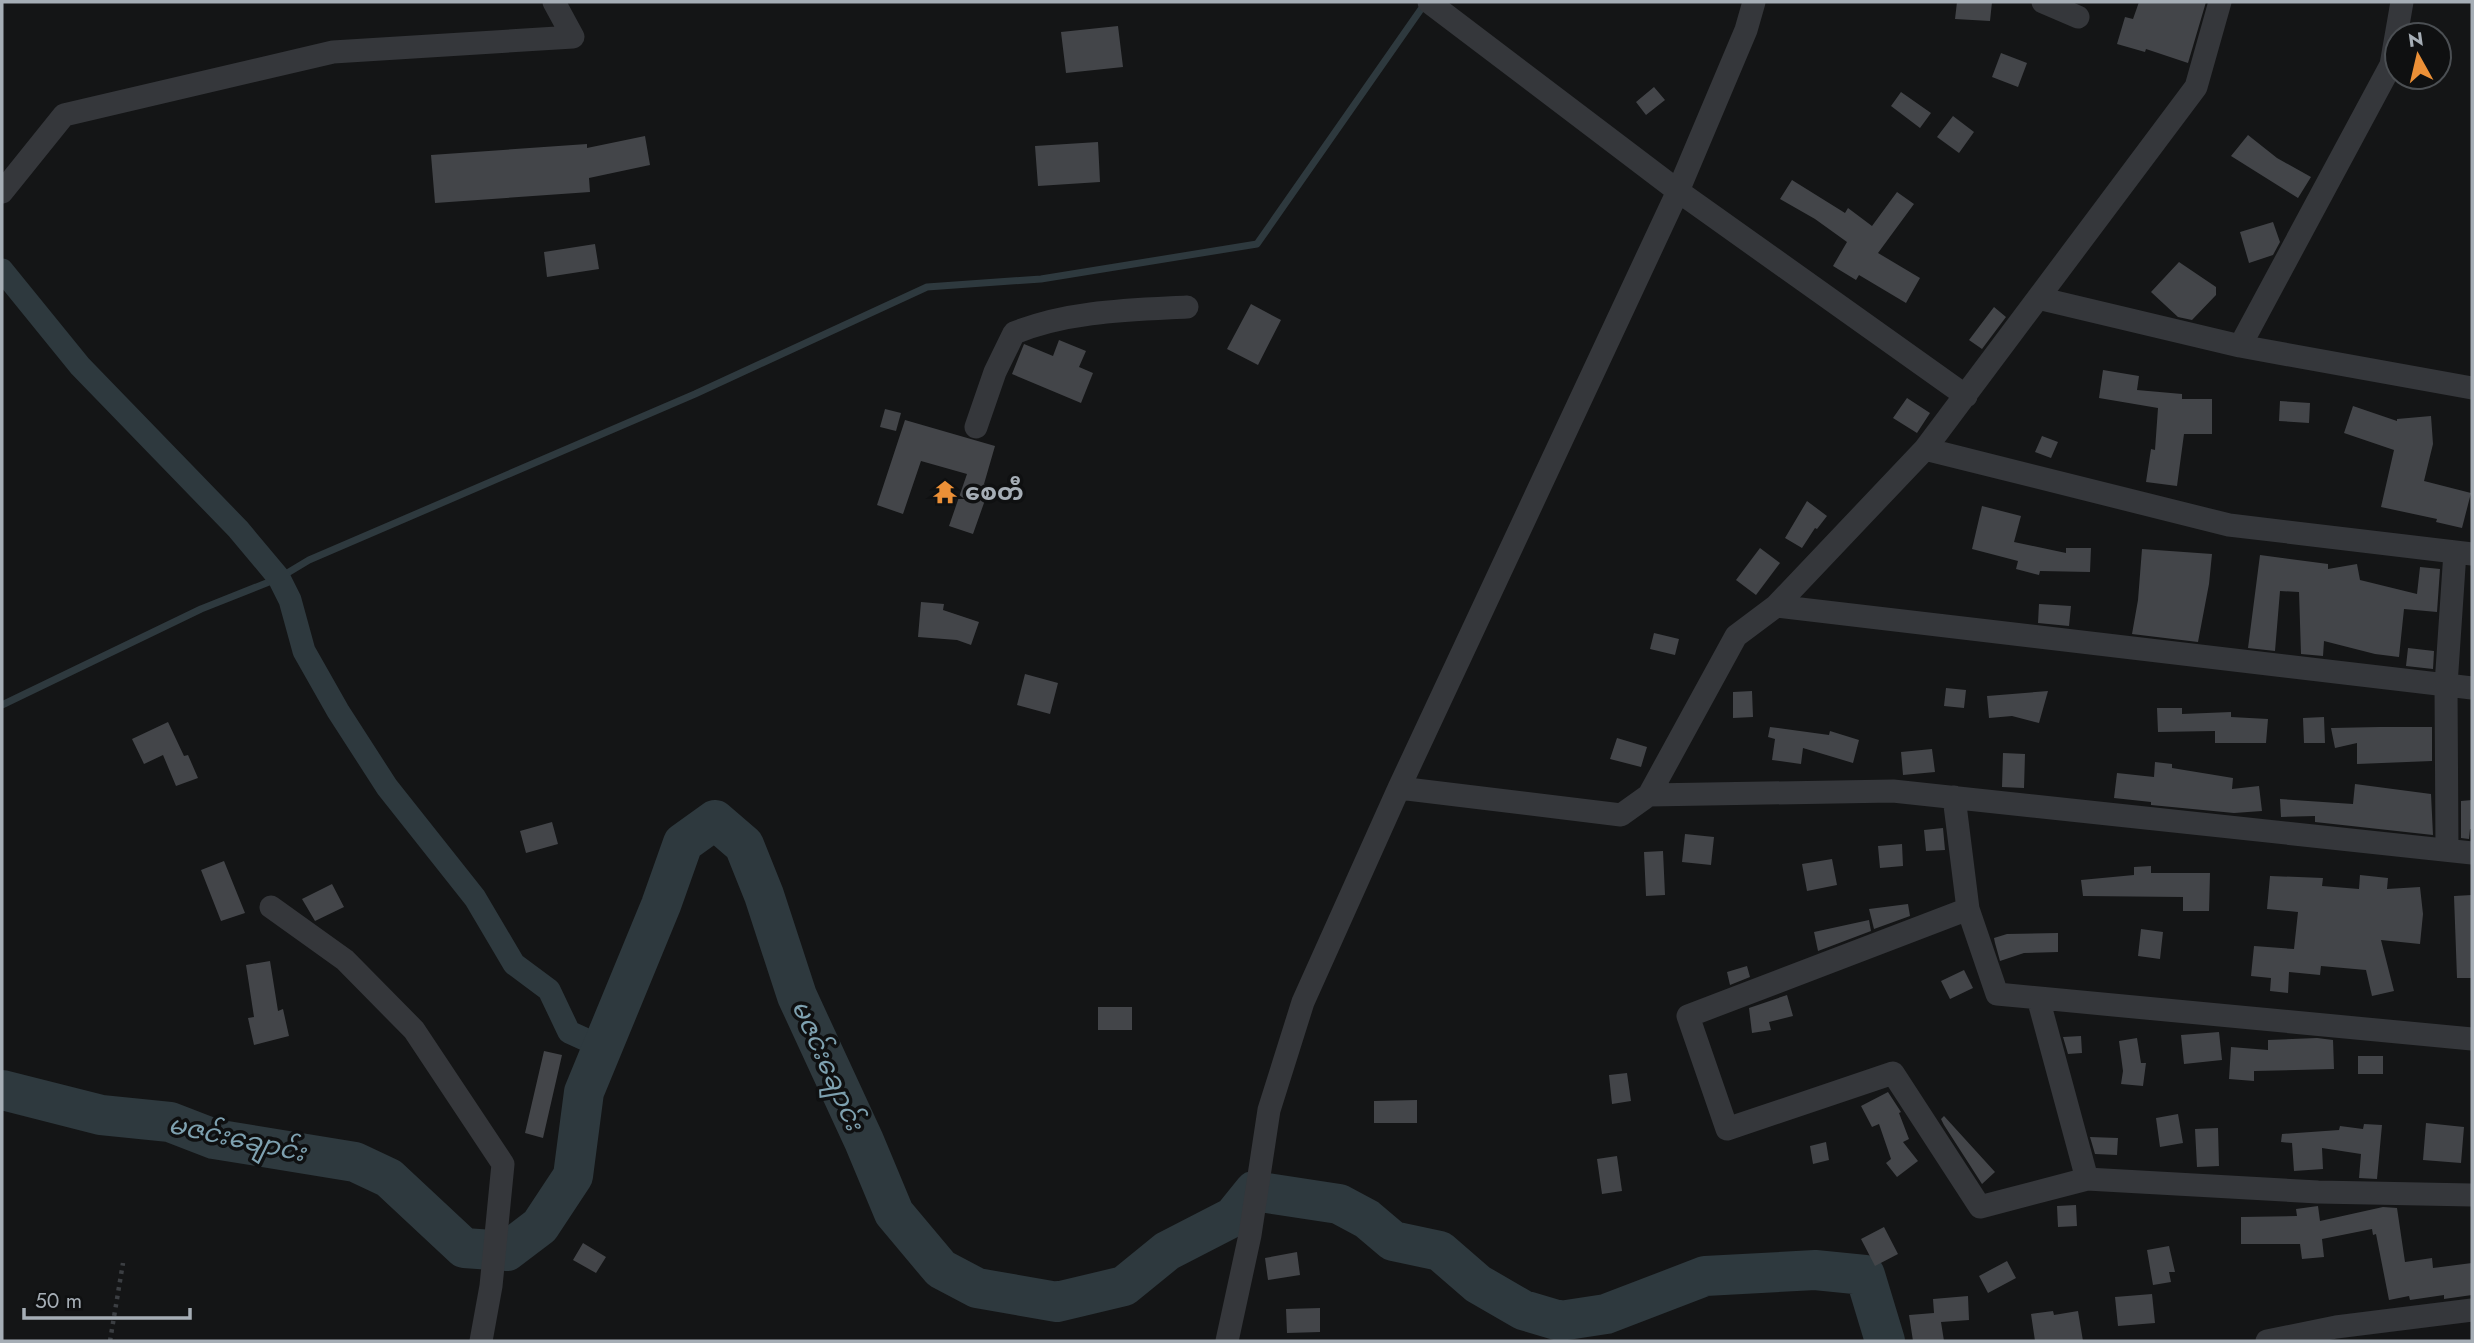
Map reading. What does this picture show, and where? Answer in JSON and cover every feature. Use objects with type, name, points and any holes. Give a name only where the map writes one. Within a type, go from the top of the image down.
[{"type":"street","points":[[2,192],[64,115],[333,52],[573,37],[554,2]]},
{"type":"street","points":[[1429,2],[1678,191],[1966,396]]},
{"type":"street","points":[[1227,1341],[1250,1235],[1269,1110],[1303,1002],[1399,788],[1678,191],[1746,30],[1754,2]]},
{"type":"street","points":[[2043,2],[2078,17]]},
{"type":"street","points":[[1399,788],[1621,815],[1649,795],[1736,636],[1776,606],[1925,449],[2196,87],[2220,2]]},
{"type":"street","points":[[2240,346],[2390,65],[2402,2]]},
{"type":"street","points":[[2038,299],[2240,346],[2472,388]]},
{"type":"street","points":[[976,428],[995,372],[1014,333],[1028,327],[1106,311],[1187,307]]},
{"type":"street","points":[[1925,449],[2229,525],[2464,553],[2446,685],[2446,850]]},
{"type":"street","points":[[1776,606],[2472,688]]},
{"type":"street","points":[[1649,795],[1893,791],[2472,853]]},
{"type":"street","points":[[1954,797],[1968,909],[1997,994],[2472,1039]]},
{"type":"street","points":[[271,907],[345,960],[414,1030],[503,1164],[491,1286],[481,1341]]},
{"type":"street","points":[[1968,909],[1688,1016],[1727,1129],[1894,1073],[1980,1207],[2087,1179],[2318,1192],[2472,1195]]},
{"type":"street","points":[[2038,998],[2087,1179]]},
{"type":"street","points":[[2267,1341],[2336,1327],[2472,1310]]},
{"type":"path","points":[[110,1341],[123,1263]]},
{"type":"building","points":[[1957,2],[1992,2],[1990,21],[1955,19]]},
{"type":"building","points":[[2139,2],[2206,2],[2188,63],[2146,49],[2145,52],[2117,44],[2125,17],[2133,19]]},
{"type":"building","points":[[1118,26],[1123,67],[1066,73],[1061,32]]},
{"type":"building","points":[[2001,53],[2027,63],[2018,87],[1992,77]]},
{"type":"building","points":[[1654,87],[1665,100],[1646,115],[1636,102]]},
{"type":"building","points":[[1901,92],[1931,113],[1920,128],[1891,106]]},
{"type":"building","points":[[1953,116],[1974,132],[1959,153],[1937,137]]},
{"type":"building","points":[[2248,135],[2277,158],[2311,177],[2298,198],[2231,156]]},
{"type":"building","points":[[645,136],[650,165],[589,178],[590,192],[435,203],[431,155],[587,144],[587,148]]},
{"type":"building","points":[[1098,142],[1100,182],[1038,186],[1035,146]]},
{"type":"building","points":[[1792,180],[1845,213],[1848,208],[1872,226],[1897,192],[1914,204],[1878,253],[1920,278],[1906,303],[1859,275],[1856,280],[1833,266],[1847,242],[1780,199]]},
{"type":"building","points":[[2273,222],[2280,242],[2273,255],[2249,263],[2240,232]]},
{"type":"building","points":[[595,244],[599,269],[547,277],[544,252]]},
{"type":"building","points":[[2179,262],[2216,287],[2216,295],[2192,320],[2178,317],[2151,292]]},
{"type":"building","points":[[1251,304],[1281,320],[1258,365],[1227,349]]},
{"type":"building","points":[[1994,307],[2006,317],[1982,349],[1969,340]]},
{"type":"building","points":[[1059,340],[1086,351],[1079,367],[1093,373],[1081,403],[1012,374],[1024,344],[1053,356]]},
{"type":"building","points":[[2103,370],[2139,376],[2137,390],[2182,394],[2182,399],[2212,399],[2212,434],[2184,434],[2177,486],[2146,482],[2151,449],[2155,450],[2158,408],[2099,398]]},
{"type":"building","points":[[1907,398],[1930,413],[1917,433],[1893,418]]},
{"type":"building","points":[[2280,401],[2310,403],[2309,423],[2279,421]]},
{"type":"building","points":[[2353,406],[2397,421],[2431,416],[2433,444],[2424,481],[2471,493],[2462,528],[2436,522],[2437,519],[2381,507],[2394,450],[2344,433]]},
{"type":"building","points":[[885,409],[901,413],[896,431],[880,427]]},
{"type":"building","points":[[905,420],[995,446],[984,484],[990,486],[973,534],[949,526],[967,474],[921,461],[903,514],[877,505]]},
{"type":"building","points":[[2042,436],[2058,442],[2051,458],[2035,452]]},
{"type":"building","points":[[1807,501],[1827,516],[1802,548],[1785,538]]},
{"type":"building","points":[[1982,506],[2021,516],[2014,542],[2066,553],[2066,548],[2091,548],[2090,572],[2040,571],[2039,575],[2016,569],[2018,561],[1972,549]]},
{"type":"building","points":[[1760,548],[1780,563],[1756,595],[1736,580]]},
{"type":"building","points":[[2142,549],[2212,554],[2198,642],[2132,634]]},
{"type":"building","points":[[2260,555],[2328,564],[2328,569],[2357,564],[2360,580],[2417,594],[2420,567],[2440,569],[2437,612],[2404,609],[2399,657],[2324,641],[2323,656],[2301,654],[2299,592],[2280,591],[2275,651],[2248,648]]},
{"type":"building","points":[[921,602],[944,604],[943,610],[979,622],[971,645],[957,640],[918,637]]},
{"type":"building","points":[[2039,604],[2071,606],[2069,626],[2038,623]]},
{"type":"building","points":[[1654,633],[1679,639],[1675,655],[1650,649]]},
{"type":"building","points":[[2408,648],[2434,651],[2433,669],[2406,666]]},
{"type":"building","points":[[1025,674],[1058,683],[1050,714],[1017,705]]},
{"type":"building","points":[[1946,688],[1966,690],[1964,708],[1944,706]]},
{"type":"building","points":[[1752,691],[1753,717],[1733,718],[1733,692]]},
{"type":"building","points":[[2048,691],[2039,723],[2012,716],[1989,718],[1987,696]]},
{"type":"building","points":[[2157,708],[2182,708],[2182,714],[2231,712],[2231,717],[2268,719],[2266,743],[2215,743],[2215,731],[2158,732]]},
{"type":"building","points":[[2324,717],[2325,743],[2304,743],[2303,718]]},
{"type":"building","points":[[168,722],[198,778],[176,786],[163,755],[144,764],[132,739]]},
{"type":"building","points":[[1770,727],[1829,735],[1830,731],[1859,740],[1853,763],[1803,748],[1801,764],[1772,760],[1775,739],[1768,737]]},
{"type":"building","points":[[2432,727],[2432,761],[2357,764],[2357,743],[2335,748],[2331,728]]},
{"type":"building","points":[[1617,738],[1647,747],[1641,767],[1610,759]]},
{"type":"building","points":[[1932,749],[1935,772],[1903,775],[1901,752]]},
{"type":"building","points":[[2003,753],[2025,754],[2024,788],[2002,787]]},
{"type":"building","points":[[2155,762],[2172,764],[2172,768],[2233,778],[2232,789],[2259,786],[2262,811],[2234,813],[2151,805],[2151,802],[2114,798],[2117,773],[2154,777]]},
{"type":"building","points":[[2355,784],[2431,794],[2433,835],[2315,822],[2315,816],[2281,817],[2280,799],[2353,804]]},
{"type":"building","points":[[2472,800],[2472,829],[2469,839],[2461,838],[2461,801]]},
{"type":"building","points":[[552,822],[558,844],[526,853],[520,831]]},
{"type":"building","points":[[1943,828],[1945,850],[1926,851],[1924,830]]},
{"type":"building","points":[[1685,834],[1714,837],[1711,865],[1682,862]]},
{"type":"building","points":[[1902,844],[1903,866],[1880,868],[1878,846]]},
{"type":"building","points":[[1663,851],[1665,895],[1646,896],[1644,852]]},
{"type":"building","points":[[1832,859],[1837,885],[1807,891],[1802,864]]},
{"type":"building","points":[[224,861],[245,913],[221,921],[201,870]]},
{"type":"building","points":[[2151,866],[2151,873],[2210,873],[2209,911],[2183,911],[2183,897],[2083,896],[2081,880],[2134,875],[2134,867]]},
{"type":"building","points":[[2360,875],[2388,878],[2387,889],[2420,887],[2423,914],[2420,944],[2381,940],[2394,991],[2372,996],[2366,970],[2321,966],[2320,975],[2289,972],[2288,993],[2270,991],[2271,978],[2251,976],[2254,946],[2294,949],[2298,912],[2267,909],[2270,876],[2323,878],[2322,886],[2359,889]]},
{"type":"building","points":[[332,884],[344,907],[315,921],[302,899]]},
{"type":"building","points":[[2472,895],[2472,978],[2457,978],[2454,896]]},
{"type":"building","points":[[1908,904],[1910,916],[1874,929],[1869,909]]},
{"type":"building","points":[[1869,920],[1871,931],[1818,951],[1814,932]]},
{"type":"building","points":[[2141,929],[2163,932],[2160,959],[2138,956]]},
{"type":"building","points":[[2058,933],[2058,952],[2024,953],[2000,961],[1994,938],[2007,934]]},
{"type":"building","points":[[270,961],[278,1011],[283,1009],[289,1036],[254,1045],[248,1018],[254,1017],[246,965]]},
{"type":"building","points":[[1747,966],[1750,977],[1730,985],[1727,972]]},
{"type":"building","points":[[1964,970],[1973,988],[1950,999],[1941,981]]},
{"type":"building","points":[[1787,995],[1793,1016],[1769,1022],[1771,1030],[1752,1033],[1749,1008]]},
{"type":"building","points":[[1098,1007],[1132,1007],[1132,1030],[1098,1030]]},
{"type":"building","points":[[2219,1032],[2222,1060],[2184,1064],[2181,1035]]},
{"type":"building","points":[[2081,1036],[2082,1053],[2068,1054],[2063,1037]]},
{"type":"building","points":[[2137,1038],[2141,1063],[2146,1063],[2143,1086],[2121,1084],[2123,1071],[2119,1041]]},
{"type":"building","points":[[2268,1040],[2333,1040],[2334,1069],[2254,1071],[2254,1081],[2229,1079],[2231,1047],[2268,1050]]},
{"type":"building","points":[[544,1051],[562,1055],[543,1138],[525,1133]]},
{"type":"building","points":[[2358,1056],[2383,1056],[2383,1074],[2358,1074]]},
{"type":"building","points":[[1627,1073],[1631,1101],[1612,1104],[1609,1075]]},
{"type":"building","points":[[1888,1092],[1901,1112],[1899,1113],[1909,1139],[1903,1142],[1918,1161],[1897,1177],[1886,1163],[1891,1159],[1879,1124],[1872,1127],[1861,1106]]},
{"type":"building","points":[[1417,1100],[1417,1123],[1374,1123],[1374,1101]]},
{"type":"building","points":[[2178,1114],[2183,1143],[2160,1147],[2156,1118]]},
{"type":"building","points":[[1944,1116],[1995,1172],[1982,1184],[1944,1125],[1941,1119]]},
{"type":"building","points":[[2426,1123],[2464,1127],[2461,1163],[2423,1160]]},
{"type":"building","points":[[2364,1124],[2382,1125],[2377,1179],[2359,1178],[2361,1154],[2322,1148],[2323,1169],[2294,1171],[2292,1143],[2281,1142],[2282,1134],[2339,1130],[2340,1126],[2363,1129]]},
{"type":"building","points":[[2218,1128],[2219,1166],[2197,1167],[2195,1129]]},
{"type":"building","points":[[2090,1137],[2118,1138],[2117,1155],[2095,1154]]},
{"type":"building","points":[[1826,1142],[1829,1160],[1813,1164],[1810,1146]]},
{"type":"building","points":[[1617,1156],[1622,1191],[1602,1194],[1597,1159]]},
{"type":"building","points":[[2076,1205],[2077,1226],[2058,1227],[2057,1206]]},
{"type":"building","points":[[2318,1206],[2320,1221],[2383,1207],[2397,1208],[2405,1262],[2432,1258],[2433,1268],[2472,1263],[2472,1295],[2444,1299],[2444,1295],[2410,1300],[2409,1296],[2389,1300],[2376,1234],[2373,1235],[2372,1229],[2322,1239],[2324,1257],[2302,1259],[2300,1244],[2241,1244],[2241,1217],[2297,1216],[2296,1209]]},
{"type":"building","points":[[1884,1227],[1898,1254],[1875,1266],[1861,1239]]},
{"type":"building","points":[[583,1243],[606,1257],[596,1273],[573,1260]]},
{"type":"building","points":[[2169,1246],[2175,1272],[2169,1272],[2171,1282],[2153,1285],[2147,1250]]},
{"type":"building","points":[[1297,1252],[1300,1275],[1268,1280],[1265,1258]]},
{"type":"building","points":[[2007,1261],[2016,1278],[1988,1293],[1979,1276]]},
{"type":"building","points":[[2152,1294],[2155,1323],[2118,1326],[2115,1297]]},
{"type":"building","points":[[1968,1296],[1969,1320],[1941,1322],[1944,1341],[1913,1341],[1909,1315],[1934,1313],[1933,1299]]},
{"type":"building","points":[[1320,1308],[1320,1332],[1287,1333],[1286,1309]]},
{"type":"building","points":[[2053,1311],[2054,1315],[2078,1311],[2083,1341],[2035,1341],[2031,1314]]},
{"type":"waterway","points":[[2,705],[201,609],[279,578],[309,560],[695,394],[927,287],[1041,279],[1257,244],[1426,2]]},
{"type":"waterway","points":[[2,270],[80,366],[238,529],[279,578],[290,600],[304,651],[338,711],[387,787],[475,898],[514,964],[549,990],[569,1032],[602,1047]]},
{"type":"waterway","name":"မဇင်းချောင်း","points":[[2,1090],[101,1115],[170,1122],[214,1139],[355,1162],[389,1178],[464,1248],[507,1251],[540,1226],[573,1176],[584,1092],[661,905],[683,843],[715,820],[744,845],[764,895],[797,996],[894,1213],[941,1269],[977,1288],[1057,1302],[1124,1286],[1167,1251],[1233,1217],[1254,1191],[1339,1204],[1367,1219],[1393,1241],[1440,1251],[1478,1284],[1523,1310],[1560,1321],[1606,1314],[1705,1276],[1815,1270],[1865,1275],[1885,1341]]},
{"type":"place","name":"စေတီ","points":[[945,492]]}]
